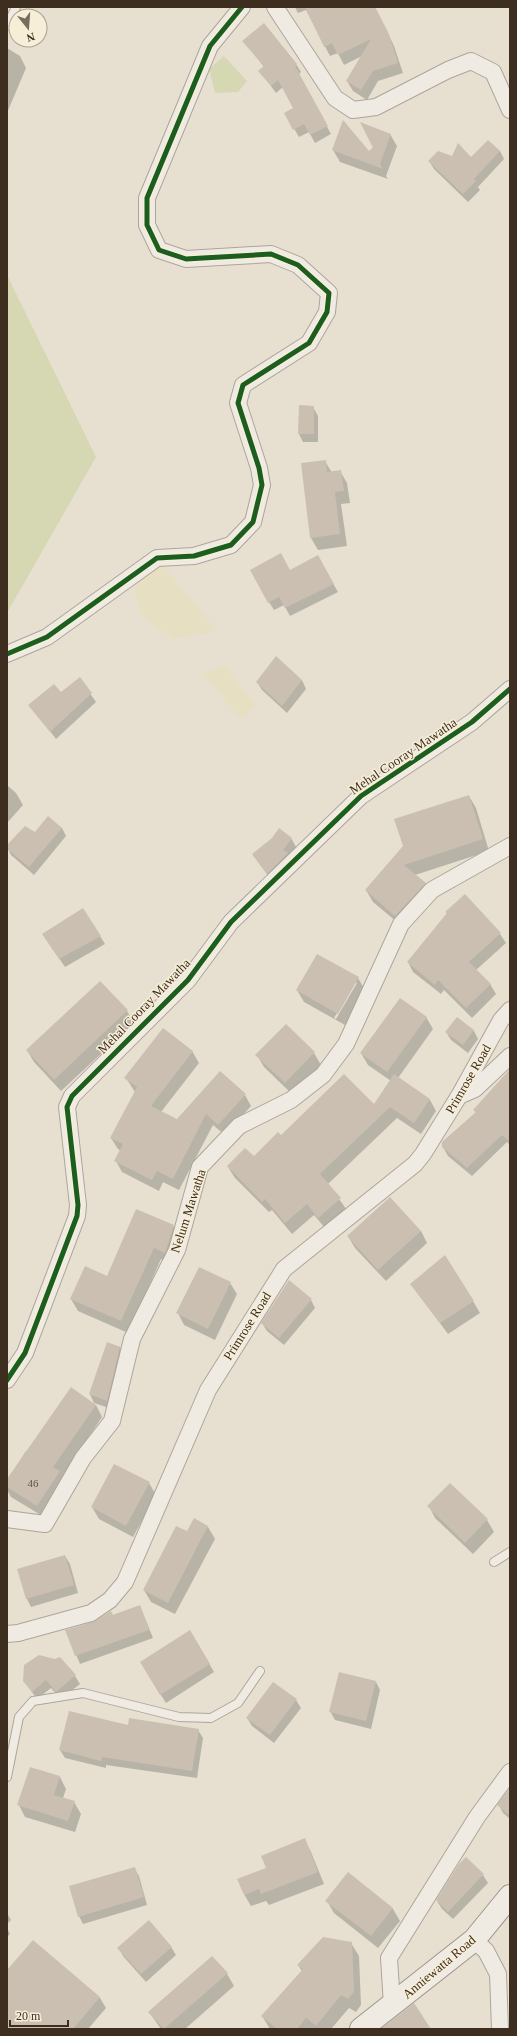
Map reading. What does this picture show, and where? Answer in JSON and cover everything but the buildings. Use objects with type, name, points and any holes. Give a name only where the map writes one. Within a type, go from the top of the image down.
[{"type":"street","points":[[7,654],[47,637],[157,558],[194,556],[231,545],[253,522],[262,485],[259,468],[238,403],[243,385],[309,343],[327,312],[329,293],[298,265],[271,254],[186,259],[159,250],[147,225],[147,198],[210,46],[242,7]]},
{"type":"street","points":[[275,7],[336,98],[353,110],[376,107],[448,70],[471,61],[493,72],[510,110]]},
{"type":"street","name":"Mehal Cooray Mawatha","points":[[7,1380],[25,1353],[77,1216],[68,1107],[72,1096],[188,980],[231,922],[360,796],[472,722],[510,689]]},
{"type":"street","name":"Nelum Mawatha","points":[[7,1519],[45,1524],[83,1458],[112,1422],[132,1339],[177,1250],[200,1167],[239,1126],[291,1100],[323,1074],[346,1044],[401,924],[432,890],[510,846]]},
{"type":"street","name":"Primrose Road","points":[[7,1634],[18,1633],[90,1613],[110,1600],[125,1582],[208,1390],[284,1269],[415,1164],[423,1154],[459,1096],[501,1020],[510,1010]]},
{"type":"street","points":[[459,1096],[475,1089],[510,1056]]},
{"type":"street","points":[[392,2006],[390,1958],[477,1817],[510,1772]]},
{"type":"street","name":"Anniewatta Road","points":[[361,2029],[474,1940],[510,1896]]},
{"type":"street","points":[[474,1940],[486,1951],[498,1974],[504,2025]]},
{"type":"lane","points":[[7,26],[16,7]]},
{"type":"lane","points":[[494,1562],[510,1552]]},
{"type":"lane","points":[[7,1777],[19,1717],[33,1701],[83,1693],[178,1717],[212,1718],[238,1704],[260,1671]]},
{"type":"shaded area","points":[[157,558],[217,631],[174,639],[141,616],[134,589]]},
{"type":"shaded area","points":[[224,665],[255,705],[243,720],[203,675]]},
{"type":"green space","points":[[224,56],[247,81],[238,92],[215,93],[209,69]]},
{"type":"green space","points":[[7,275],[96,457],[7,613]]},
{"type":"cycle path","points":[[7,654],[47,637],[157,558],[194,556],[231,545],[253,522],[262,485],[259,468],[238,403],[243,385],[309,343],[327,312],[329,293],[298,265],[271,254],[186,259],[159,250],[147,225],[147,198],[210,46],[242,7]]},
{"type":"cycle path","points":[[7,1380],[25,1353],[77,1216],[78,1205],[67,1107],[72,1096],[188,980],[231,922],[361,796],[472,722],[510,689]]}]
